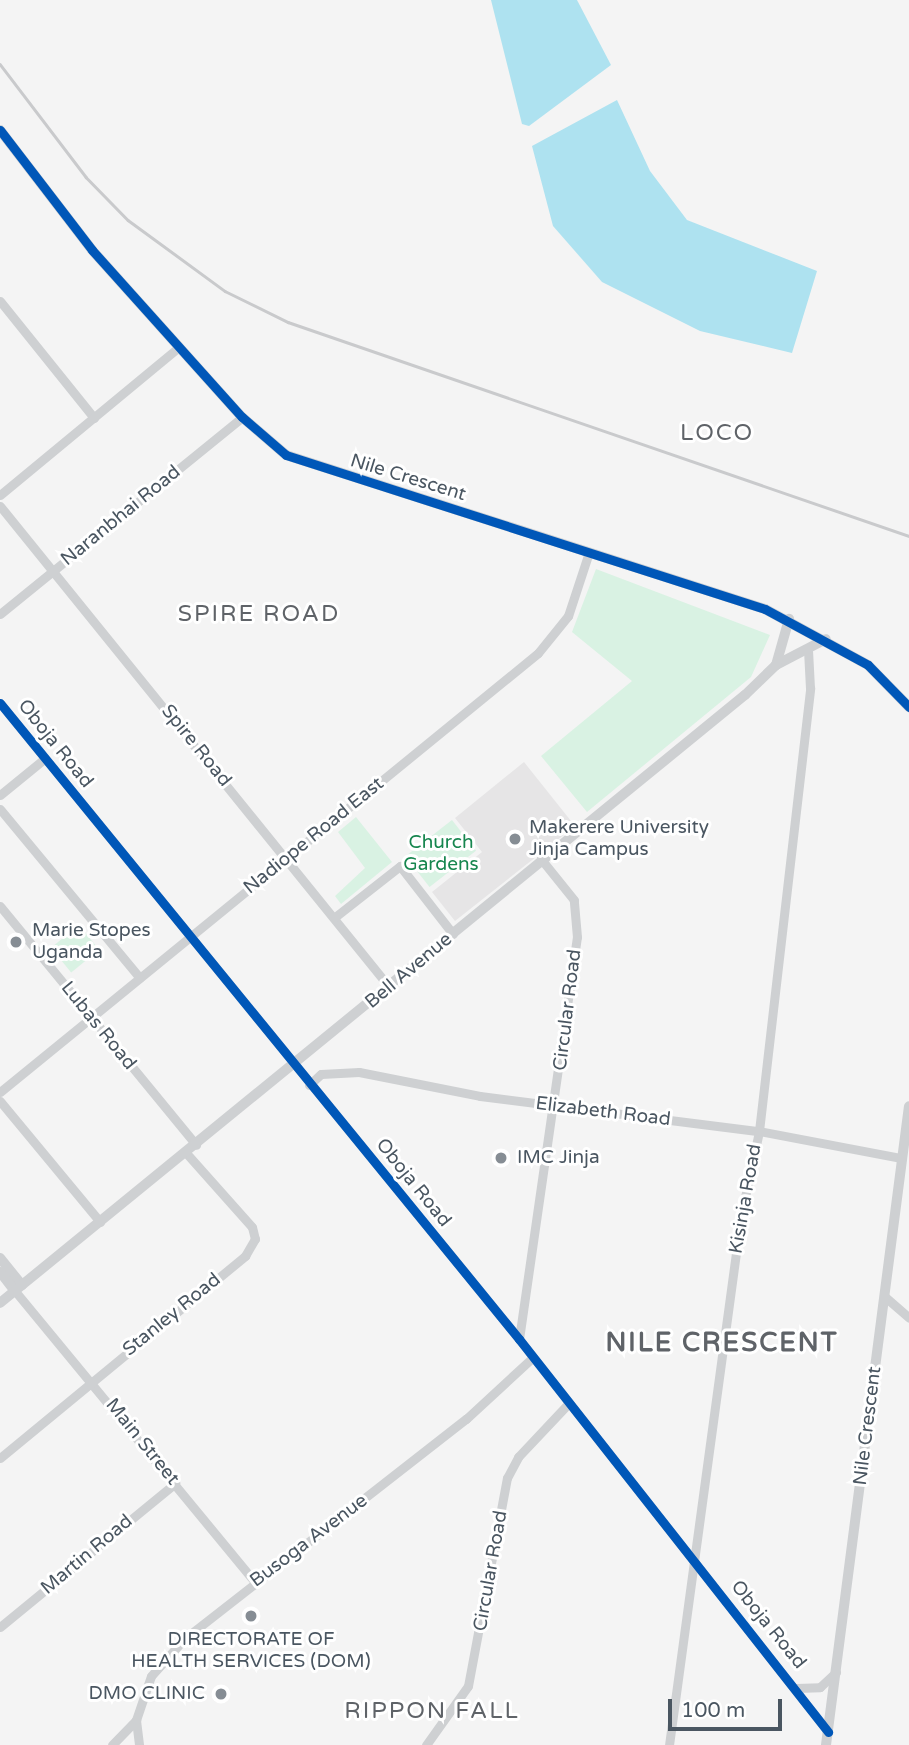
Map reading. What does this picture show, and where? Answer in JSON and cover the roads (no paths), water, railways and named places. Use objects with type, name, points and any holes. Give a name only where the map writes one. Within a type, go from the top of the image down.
[{"type":"street","name":"Nile Crescent","points":[[0,130],[54,206],[242,417],[274,447],[304,464],[589,552],[789,619],[826,639],[887,679],[909,707]]},
{"type":"street","points":[[0,301],[4,314],[94,418]]},
{"type":"street","points":[[0,495],[179,347]]},
{"type":"street","name":"Naranbhai Road","points":[[0,614],[242,417]]},
{"type":"street","name":"Spire Road","points":[[0,506],[288,858],[390,988]]},
{"type":"street","name":"Nadiope Road East","points":[[0,1092],[538,653],[568,616],[589,552]]},
{"type":"street","points":[[776,665],[789,619]]},
{"type":"street","name":"Bell Avenue","points":[[0,1303],[390,988],[776,665],[808,652],[826,639]]},
{"type":"street","name":"Kisinja Road","points":[[669,1745],[696,1564],[741,1216],[759,1131],[810,688],[808,652]]},
{"type":"street","name":"Oboja Road","points":[[0,703],[188,938],[519,1339],[796,1688],[820,1687],[838,1669]]},
{"type":"street","points":[[0,796],[44,759]]},
{"type":"street","points":[[0,809],[140,978]]},
{"type":"street","name":"Circular Road","points":[[519,1339],[555,1106],[577,914],[569,891],[541,859]]},
{"type":"street","points":[[335,917],[400,866],[453,934]]},
{"type":"street","name":"Lubas Road","points":[[0,906],[196,1145]]},
{"type":"street","name":"Elizabeth Road","points":[[309,1084],[321,1074],[359,1072],[555,1106],[759,1131],[901,1158]]},
{"type":"street","points":[[0,1101],[100,1222]]},
{"type":"street","name":"Nile Crescent","points":[[826,1745],[838,1669],[909,1106]]},
{"type":"street","name":"Stanley Road","points":[[0,1458],[245,1256],[255,1239],[252,1227],[186,1153]]},
{"type":"street","name":"Main Street","points":[[0,1258],[29,1302],[255,1582]]},
{"type":"street","name":"Main Street","points":[[0,1272],[19,1288]]},
{"type":"street","points":[[884,1296],[909,1318]]},
{"type":"street","name":"Busoga Avenue","points":[[111,1745],[136,1720],[151,1676],[184,1639],[466,1419],[532,1358]]},
{"type":"street","name":"Circular Road","points":[[426,1745],[468,1686],[508,1478],[518,1457],[568,1404]]},
{"type":"street","name":"Martin Road","points":[[0,1627],[175,1483]]},
{"type":"street","points":[[796,1688],[828,1732]]},
{"type":"street","points":[[136,1720],[139,1745]]},
{"type":"water","points":[[491,0],[577,0],[611,65],[529,126],[522,124]]},
{"type":"water","points":[[617,100],[650,171],[687,220],[817,271],[792,353],[700,331],[602,282],[553,226],[532,146]]},
{"type":"railway","points":[[0,64],[86,177],[128,220],[225,291],[288,322],[909,536]]},
{"type":"place","name":"Makerere University Jinja Campus","points":[[515,839]]},
{"type":"place","name":"Marie Stopes Uganda","points":[[16,942]]},
{"type":"place","name":"IMC Jinja","points":[[501,1158]]},
{"type":"place","name":"DIRECTORATE OF HEALTH SERVICES (DOM)","points":[[251,1616]]},
{"type":"place","name":"DMO CLINIC","points":[[221,1694]]},
{"type":"district","name":"LOCO","points":[[717,433]]},
{"type":"district","name":"SPIRE ROAD","points":[[259,614]]},
{"type":"district","name":"NILE CRESCENT","points":[[722,1343]]},
{"type":"district","name":"RIPPON FALL","points":[[432,1711]]},
{"type":"park label","name":"Church Gardens","points":[[441,854]]}]
